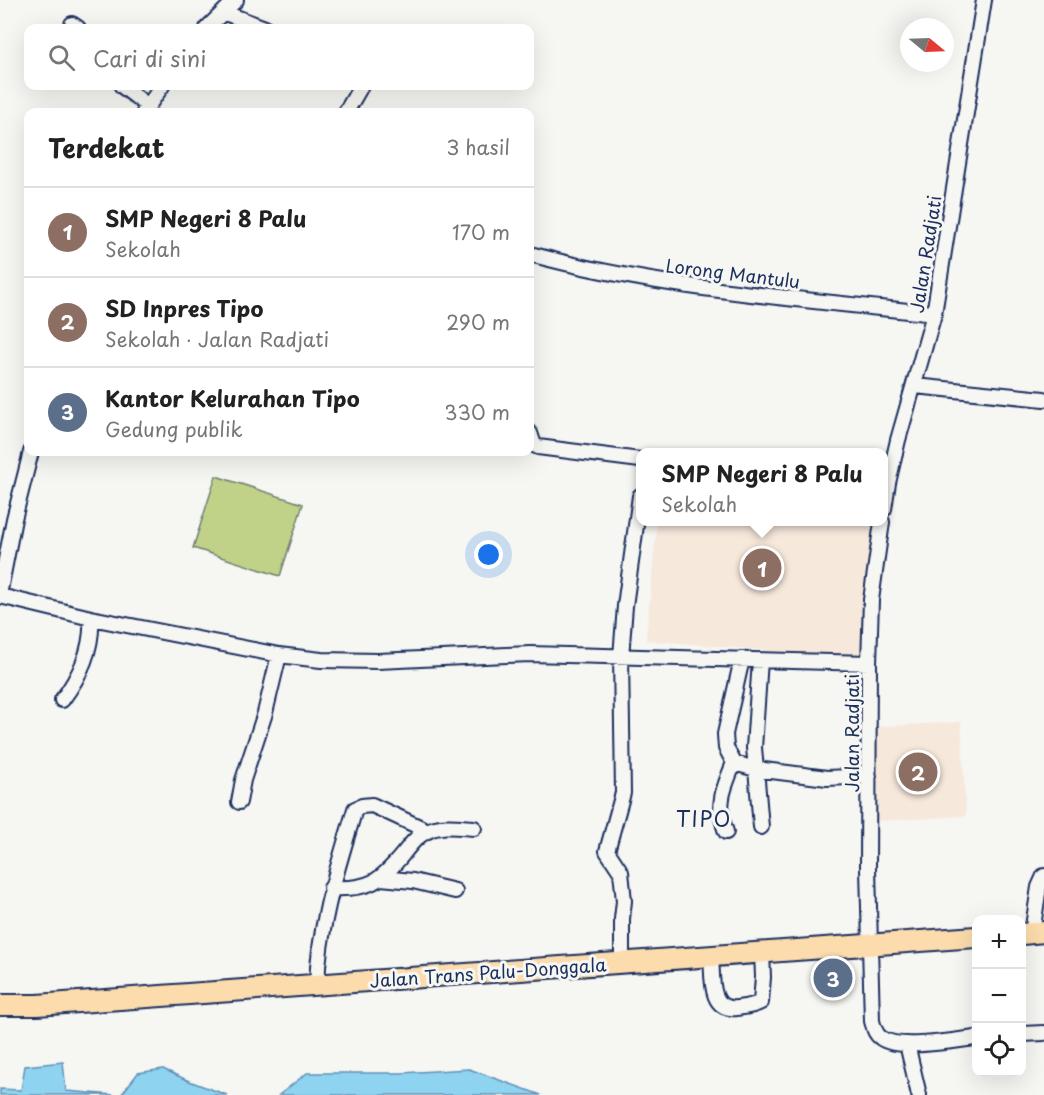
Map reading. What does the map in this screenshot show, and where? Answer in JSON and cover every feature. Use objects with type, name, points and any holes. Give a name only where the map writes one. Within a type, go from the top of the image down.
[{"type":"highway","name":"Jalan Trans Palu-Donggala","points":[[0,1005],[37,1005],[972,937]]},
{"type":"street","points":[[212,24],[237,0]]},
{"type":"street","name":"Jalan Radjati","points":[[888,483],[933,314],[984,0]]},
{"type":"street","points":[[225,12],[255,24]]},
{"type":"street","points":[[126,90],[146,108]]},
{"type":"street","points":[[149,108],[160,90]]},
{"type":"street","points":[[348,108],[359,90]]},
{"type":"street","name":"Lorong Mantulu","points":[[534,256],[631,278],[700,289],[933,314]]},
{"type":"street","points":[[915,386],[1044,399]]},
{"type":"street","points":[[534,444],[538,447],[636,459]]},
{"type":"street","points":[[0,590],[14,519],[30,456]]},
{"type":"street","points":[[622,962],[624,901],[621,872],[608,855],[607,850],[623,793],[621,657],[636,525]]},
{"type":"street","name":"Jalan Radjati","points":[[881,526],[871,600],[869,663],[870,944],[874,1028],[876,1034],[883,1040],[907,1044]]},
{"type":"street","points":[[0,596],[91,618],[279,655],[321,660],[378,661],[522,654],[869,663]]},
{"type":"street","points":[[62,700],[79,677],[92,636],[91,618]]},
{"type":"street","points":[[239,802],[243,780],[265,713],[279,655]]},
{"type":"street","points":[[742,659],[725,734],[726,748],[734,763],[756,769],[827,778],[869,776]]},
{"type":"street","points":[[760,660],[754,748],[761,826]]},
{"type":"street","points":[[726,832],[720,815],[721,802],[734,763]]},
{"type":"street","points":[[317,984],[320,940],[331,888],[356,808],[372,805],[428,831]]},
{"type":"street","points":[[381,878],[419,836],[428,831],[447,826],[474,828]]},
{"type":"street","points":[[1033,933],[1039,887],[1044,876]]},
{"type":"street","points":[[331,888],[359,886],[381,878],[413,881],[455,891]]},
{"type":"street","points":[[711,956],[716,999],[722,1006],[734,1008],[760,1002],[763,977],[762,952]]},
{"type":"street","points":[[1026,1034],[1044,1033]]},
{"type":"street","points":[[919,1095],[907,1044],[972,1038]]},
{"type":"shaded area","points":[[657,526],[875,526],[862,659],[646,640]]},
{"type":"shaded area","points":[[961,722],[966,816],[876,821],[871,727]]},
{"type":"green space","points":[[216,476],[303,504],[280,576],[193,548]]},
{"type":"water","points":[[63,1062],[66,1091],[114,1095],[0,1095],[0,1089],[21,1090],[25,1066]]},
{"type":"water","points":[[163,1069],[227,1095],[121,1095],[138,1073]]},
{"type":"water","points":[[469,1069],[541,1095],[279,1095],[307,1073],[401,1073]]},
{"type":"place","name":"SMP Negeri 8 Palu","points":[[762,568]]},
{"type":"place","name":"SD Inpres Tipo","points":[[918,772]]},
{"type":"place","name":"Kantor Kelurahan Tipo","points":[[833,978]]},
{"type":"district","name":"TIPO","points":[[704,818]]}]
